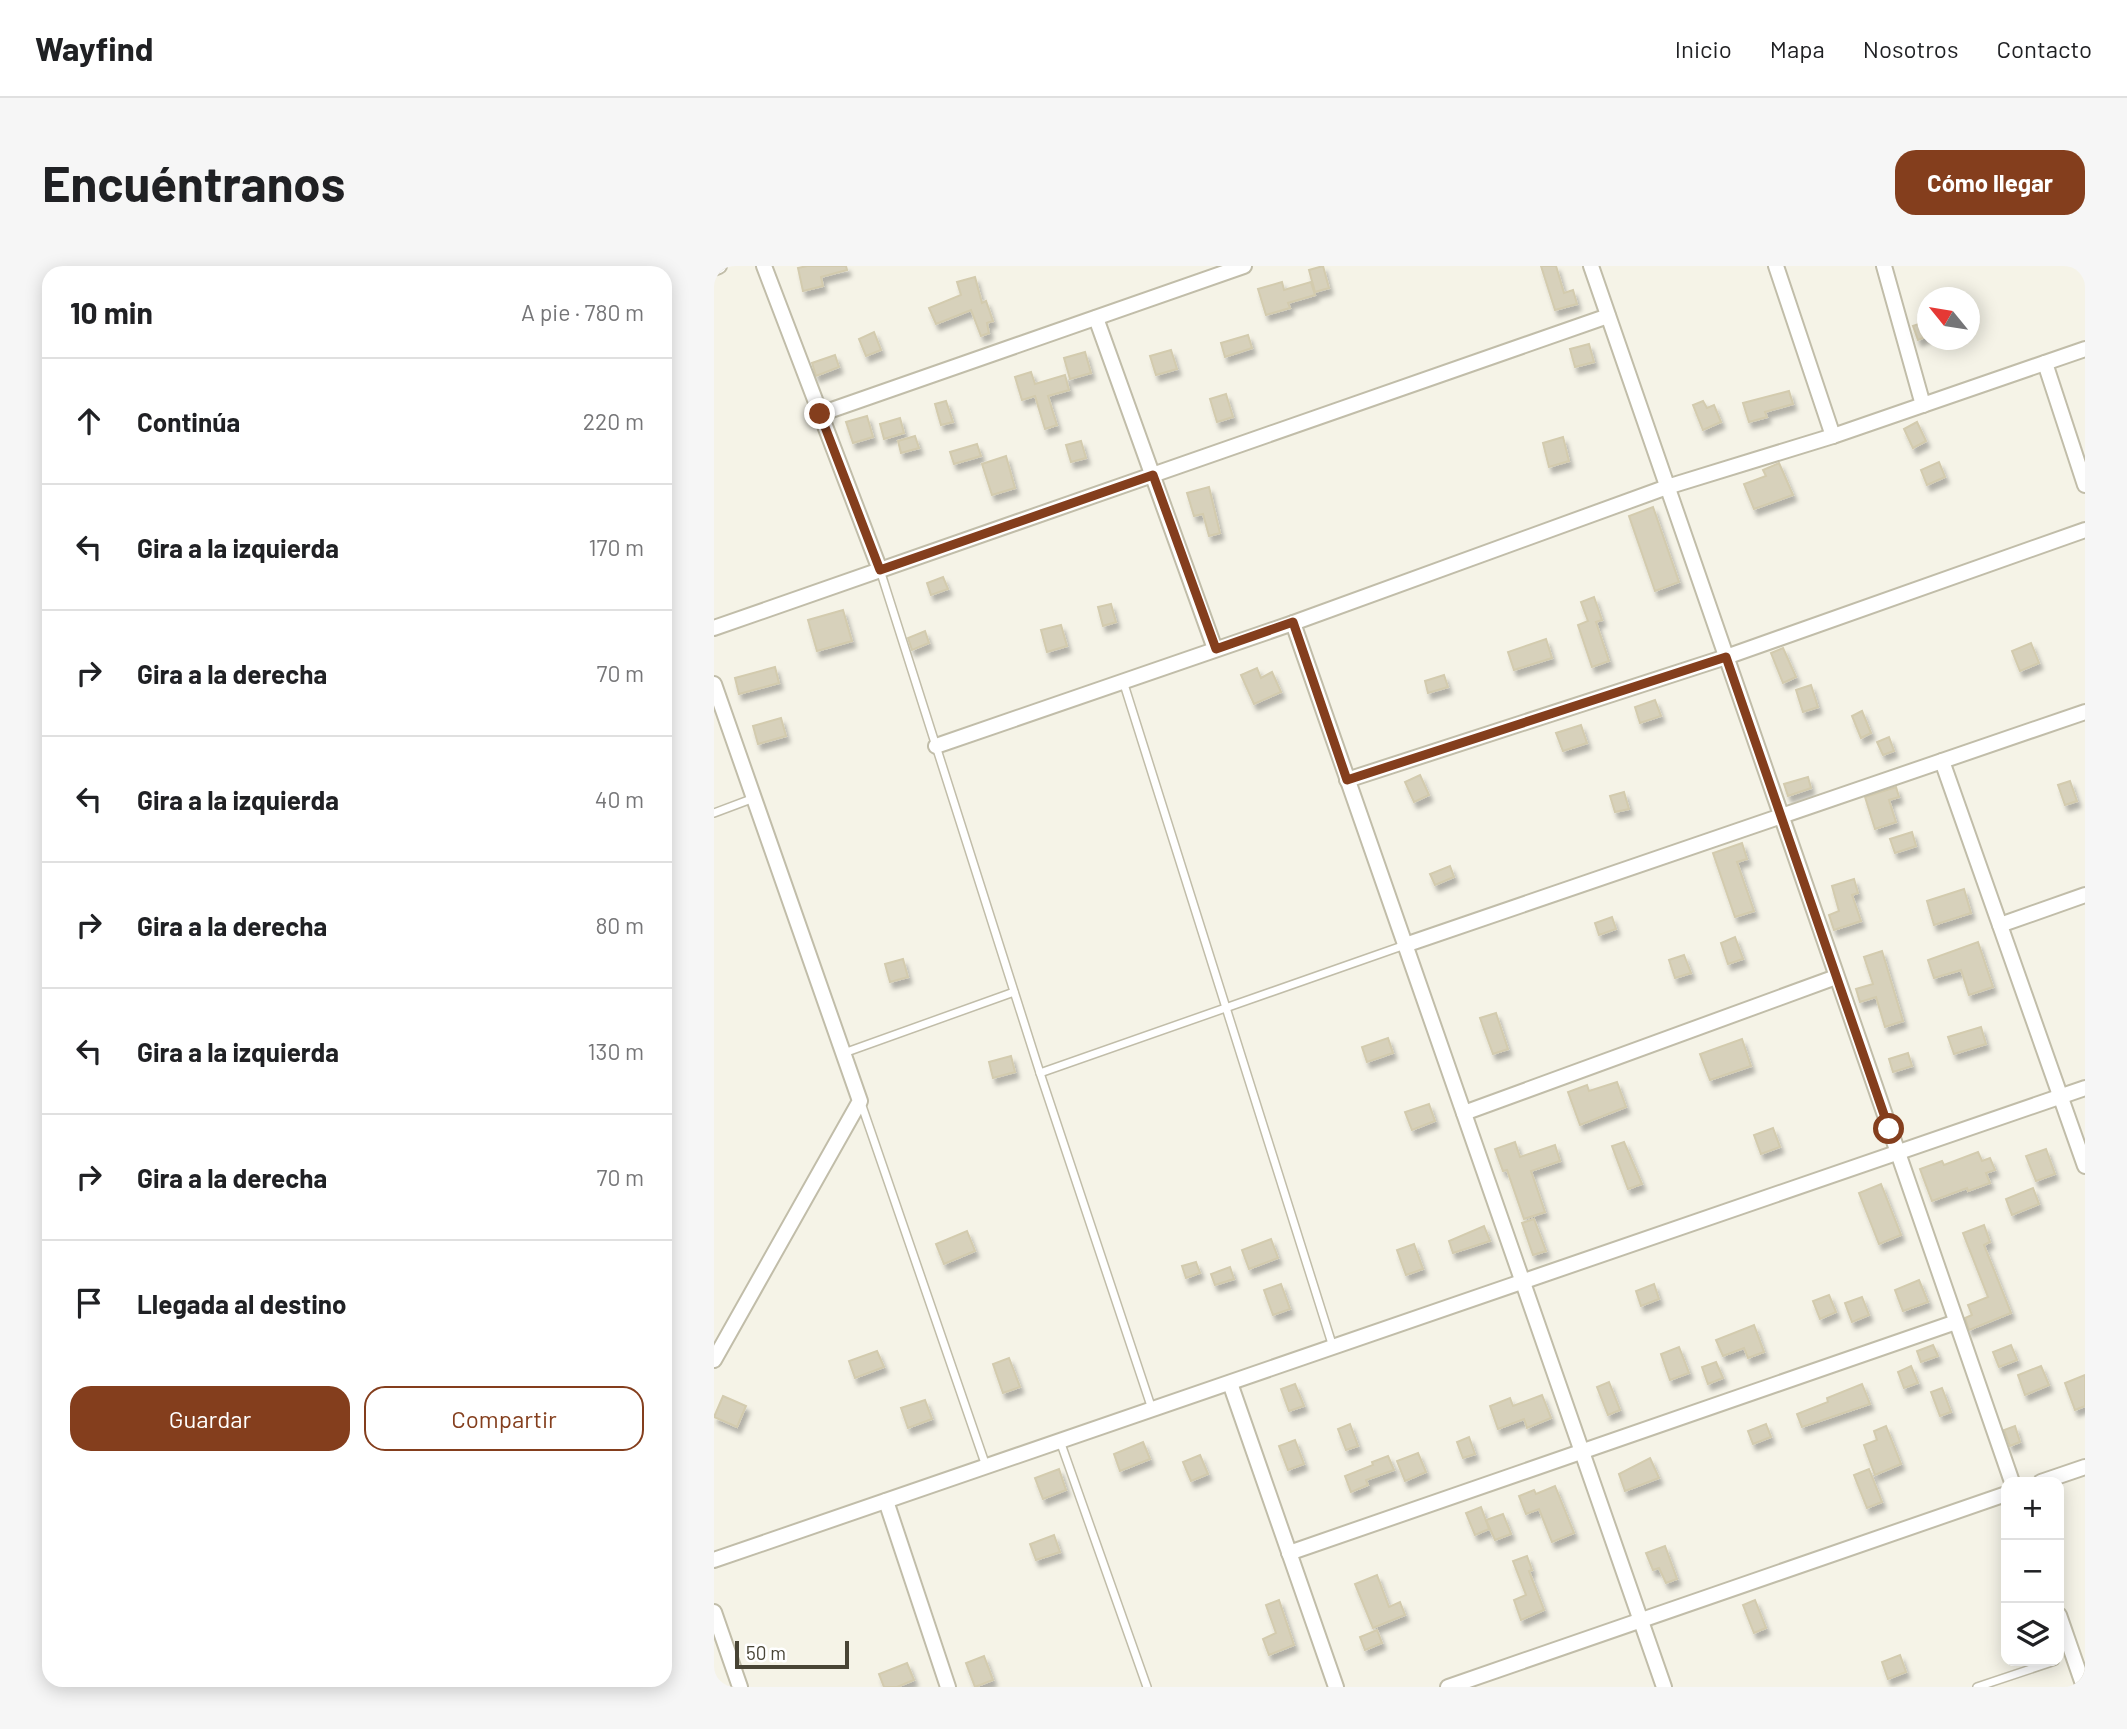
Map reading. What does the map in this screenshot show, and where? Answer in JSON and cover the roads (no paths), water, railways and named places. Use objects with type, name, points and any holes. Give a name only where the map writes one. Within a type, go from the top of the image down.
[{"type":"street","points":[[714,268],[719,266]]},
{"type":"street","points":[[764,266],[880,570]]},
{"type":"street","points":[[820,414],[1244,266]]},
{"type":"street","points":[[1591,266],[2010,1477]]},
{"type":"street","points":[[1776,266],[1833,436]]},
{"type":"street","points":[[1884,266],[1923,405]]},
{"type":"street","points":[[714,628],[1608,316]]},
{"type":"street","points":[[1096,318],[1216,649]]},
{"type":"street","points":[[936,746],[1667,488],[1833,436],[2085,349]]},
{"type":"street","points":[[2045,363],[2085,485]]},
{"type":"street","points":[[1347,780],[1726,657],[2085,530]]},
{"type":"street","points":[[1293,622],[1664,1687]]},
{"type":"street","points":[[714,684],[860,1101],[714,1360]]},
{"type":"street","points":[[1405,945],[2085,712]]},
{"type":"street","points":[[1942,761],[2085,1166]]},
{"type":"street","points":[[2000,925],[2085,895]]},
{"type":"street","points":[[1464,1113],[1836,977]]},
{"type":"street","points":[[714,1560],[2085,1088]]},
{"type":"street","points":[[1289,1553],[1956,1322]]},
{"type":"street","points":[[1230,1383],[1336,1687]]},
{"type":"street","points":[[2056,1477],[2085,1467]]},
{"type":"street","points":[[1448,1687],[2001,1496]]},
{"type":"street","points":[[886,1501],[948,1687]]},
{"type":"street","points":[[714,1612],[740,1687]]},
{"type":"street","points":[[2064,1661],[2084,1687]]},
{"type":"lane","points":[[880,570],[1040,1073],[1153,1409]]},
{"type":"lane","points":[[1124,681],[1334,1347]]},
{"type":"lane","points":[[714,813],[754,798]]},
{"type":"lane","points":[[1040,1073],[1405,945]]},
{"type":"lane","points":[[844,1053],[1014,992]]},
{"type":"lane","points":[[860,1101],[986,1466]]},
{"type":"lane","points":[[1060,1441],[1147,1687]]},
{"type":"lane","points":[[1977,1687],[2039,1666]]}]
